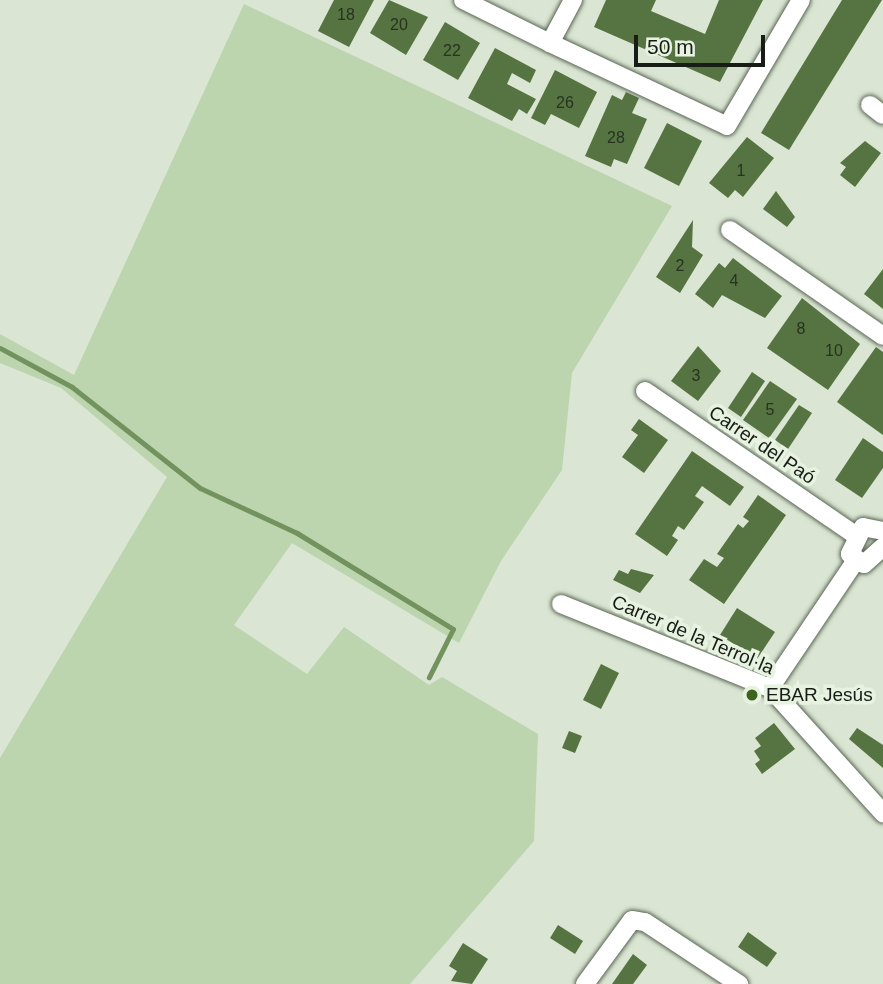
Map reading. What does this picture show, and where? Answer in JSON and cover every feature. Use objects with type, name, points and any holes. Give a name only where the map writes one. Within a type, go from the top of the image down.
[{"type":"street","points":[[463,0],[727,126],[801,0]]},
{"type":"street","points":[[550,43],[573,0]]},
{"type":"street","points":[[730,230],[883,336]]},
{"type":"street","name":"Carrer del Paó","points":[[645,391],[855,535]]},
{"type":"street","points":[[770,688],[854,563],[855,535],[882,525]]},
{"type":"street","points":[[854,563],[882,551]]},
{"type":"street","name":"Carrer de la Terrol·la","points":[[561,604],[770,688],[883,813]]},
{"type":"street","points":[[585,984],[632,920],[646,922],[739,984]]},
{"type":"green space","points":[[244,4],[672,206],[572,373],[562,470],[501,561],[459,643],[292,543],[234,625],[307,674],[344,627],[429,685],[442,677],[538,734],[534,841],[410,984],[0,984],[0,758],[167,477],[61,388],[0,363],[0,334],[74,375]]},
{"type":"building","points":[[334,0],[374,0],[349,47],[318,31]]},
{"type":"building","points":[[389,0],[428,17],[406,55],[370,33]]},
{"type":"building","points":[[606,0],[656,0],[651,11],[705,34],[719,0],[763,0],[720,82],[594,27]]},
{"type":"building","points":[[842,0],[882,0],[789,150],[761,133]]},
{"type":"building","points":[[445,22],[480,43],[458,80],[423,60]]},
{"type":"building","points":[[495,48],[536,70],[530,83],[512,73],[507,84],[536,99],[527,114],[519,109],[512,121],[468,98]]},
{"type":"building","points":[[555,70],[597,92],[579,128],[551,114],[545,125],[531,118]]},
{"type":"building","points":[[626,92],[639,98],[632,113],[647,119],[627,164],[614,159],[611,167],[585,156],[612,95],[622,100]]},
{"type":"building","points":[[667,123],[702,141],[679,186],[644,168]]},
{"type":"building","points":[[747,137],[774,158],[743,197],[735,190],[728,198],[709,183]]},
{"type":"building","points":[[865,141],[881,153],[855,187],[840,175],[846,167],[840,163]]},
{"type":"building","points":[[776,191],[795,217],[787,227],[763,209]]},
{"type":"building","points":[[693,220],[692,247],[703,255],[680,293],[656,277]]},
{"type":"building","points":[[733,258],[782,296],[765,318],[722,295],[713,308],[695,294],[719,263],[725,268]]},
{"type":"building","points":[[883,269],[883,309],[864,294]]},
{"type":"building","points":[[802,298],[860,344],[828,390],[767,348]]},
{"type":"building","points":[[698,346],[721,371],[698,401],[671,381]]},
{"type":"building","points":[[876,347],[883,352],[883,435],[837,402]]},
{"type":"building","points":[[752,372],[765,381],[741,417],[728,408]]},
{"type":"building","points":[[770,381],[797,399],[769,438],[743,420]]},
{"type":"building","points":[[799,405],[812,413],[788,449],[775,440]]},
{"type":"building","points":[[639,419],[668,440],[644,473],[622,457],[638,435],[631,430]]},
{"type":"building","points":[[863,438],[883,452],[883,468],[862,498],[835,480]]},
{"type":"building","points":[[692,451],[744,487],[730,506],[702,486],[695,496],[704,502],[684,530],[678,526],[672,536],[678,540],[667,556],[635,534]]},
{"type":"building","points":[[758,495],[786,515],[724,604],[689,580],[704,559],[717,567],[724,558],[717,554],[738,524],[743,528],[749,521],[743,517]]},
{"type":"building","points":[[631,569],[654,575],[640,593],[613,580],[619,570],[628,574]]},
{"type":"building","points":[[737,608],[775,632],[757,659],[720,635]]},
{"type":"building","points":[[601,664],[619,673],[601,709],[583,700]]},
{"type":"building","points":[[774,723],[795,749],[762,774],[755,764],[760,760],[754,751],[761,746],[755,738]]},
{"type":"building","points":[[857,728],[883,745],[883,768],[849,739]]},
{"type":"building","points":[[569,731],[582,736],[575,753],[562,748]]},
{"type":"building","points":[[558,925],[583,941],[575,954],[550,938]]},
{"type":"building","points":[[748,932],[777,953],[767,967],[738,947]]},
{"type":"building","points":[[463,943],[488,959],[472,984],[451,981],[457,971],[449,966]]},
{"type":"building","points":[[633,954],[647,965],[633,984],[612,984]]},
{"type":"waterway","points":[[0,348],[72,387],[200,488],[297,533],[453,629],[429,677]]},
{"type":"place","name":"EBAR Jesús","points":[[752,695]]}]
